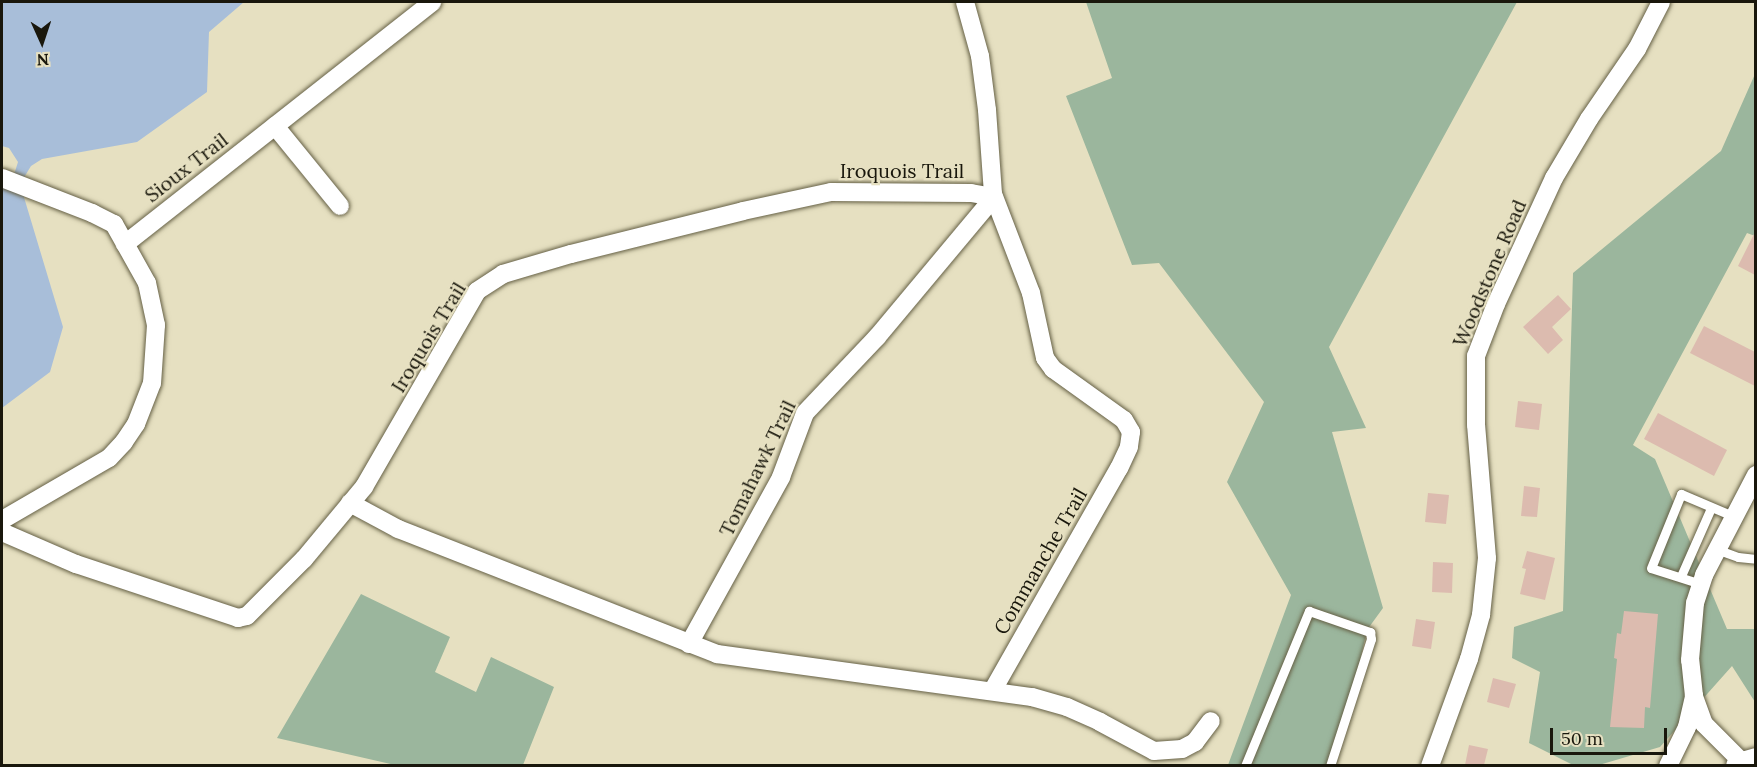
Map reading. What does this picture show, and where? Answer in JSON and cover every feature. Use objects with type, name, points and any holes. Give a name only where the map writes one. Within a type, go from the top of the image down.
[{"type":"street","name":"Sioux Trail","points":[[125,244],[432,2]]},
{"type":"street","points":[[965,2],[980,56],[994,197]]},
{"type":"street","name":"Woodstone Road","points":[[1430,765],[1469,659],[1481,615],[1487,558],[1476,425],[1476,356],[1496,304],[1554,178],[1589,119],[1637,49],[1661,2]]},
{"type":"street","points":[[275,126],[340,206]]},
{"type":"street","points":[[2,178],[114,224],[147,283],[156,325],[152,383],[141,414],[124,442],[109,458],[2,520]]},
{"type":"street","name":"Iroquois Trail","points":[[2,532],[76,564],[238,618],[248,616],[281,583],[364,487],[477,291],[503,274],[571,254],[743,211],[831,192],[971,193],[994,197]]},
{"type":"street","name":"Tomahawk Trail","points":[[689,644],[781,477],[805,413],[877,338],[994,197]]},
{"type":"street","name":"Commanche Trail","points":[[993,690],[1119,468],[1131,440],[1131,432],[1124,420],[1053,369],[1045,358],[1030,293],[994,197]]},
{"type":"street","points":[[1746,764],[1704,724],[1694,696],[1690,660],[1695,603],[1701,584],[1716,549],[1755,475]]},
{"type":"street","points":[[350,503],[398,530],[689,644],[728,656],[928,681],[972,690],[993,690],[1032,697],[1067,707],[1154,751],[1182,749],[1195,742],[1211,721]]},
{"type":"street","points":[[1668,765],[1687,727],[1694,696]]},
{"type":"lane","points":[[1701,584],[1651,568],[1681,494],[1733,516]]},
{"type":"lane","points":[[1681,576],[1711,508]]},
{"type":"lane","points":[[1716,549],[1738,557],[1755,559]]},
{"type":"lane","points":[[1245,765],[1309,611],[1370,632],[1371,639],[1330,765]]},
{"type":"green space","points":[[1086,2],[1517,2],[1329,347],[1366,428],[1332,432],[1383,608],[1367,630],[1336,765],[1228,765],[1291,595],[1227,482],[1264,402],[1159,263],[1132,265],[1066,96],[1112,78]]},
{"type":"green space","points":[[1755,74],[1755,236],[1747,233],[1633,445],[1655,459],[1727,629],[1755,629],[1755,702],[1732,666],[1660,747],[1599,765],[1573,765],[1529,743],[1540,672],[1512,658],[1514,627],[1563,611],[1573,273],[1721,151]]},
{"type":"green space","points":[[361,594],[450,637],[435,672],[476,692],[491,657],[554,687],[523,765],[395,765],[277,738]]},
{"type":"water","points":[[2,2],[244,2],[209,32],[207,92],[137,142],[42,159],[31,166],[20,184],[63,327],[50,372],[2,408],[2,189],[12,181],[18,162],[9,148],[2,146]]},
{"type":"building","points":[[1755,232],[1755,275],[1738,266]]},
{"type":"building","points":[[1558,295],[1571,309],[1552,327],[1563,340],[1548,354],[1523,327]]},
{"type":"building","points":[[1704,326],[1755,352],[1755,386],[1690,353]]},
{"type":"building","points":[[1518,401],[1542,404],[1539,430],[1515,427]]},
{"type":"building","points":[[1658,413],[1727,450],[1714,476],[1644,439]]},
{"type":"building","points":[[1524,486],[1540,488],[1537,517],[1521,516]]},
{"type":"building","points":[[1428,493],[1449,495],[1446,524],[1425,522]]},
{"type":"building","points":[[1527,551],[1555,558],[1545,600],[1520,594],[1526,569],[1522,568]]},
{"type":"building","points":[[1433,562],[1453,563],[1452,593],[1432,592]]},
{"type":"building","points":[[1624,611],[1658,614],[1650,708],[1645,707],[1644,728],[1610,727],[1617,659],[1614,658],[1617,633],[1621,634]]},
{"type":"building","points":[[1416,619],[1435,622],[1431,649],[1412,646]]},
{"type":"building","points":[[1493,678],[1516,684],[1509,708],[1487,702]]},
{"type":"building","points":[[1469,745],[1488,749],[1484,765],[1465,765]]}]
